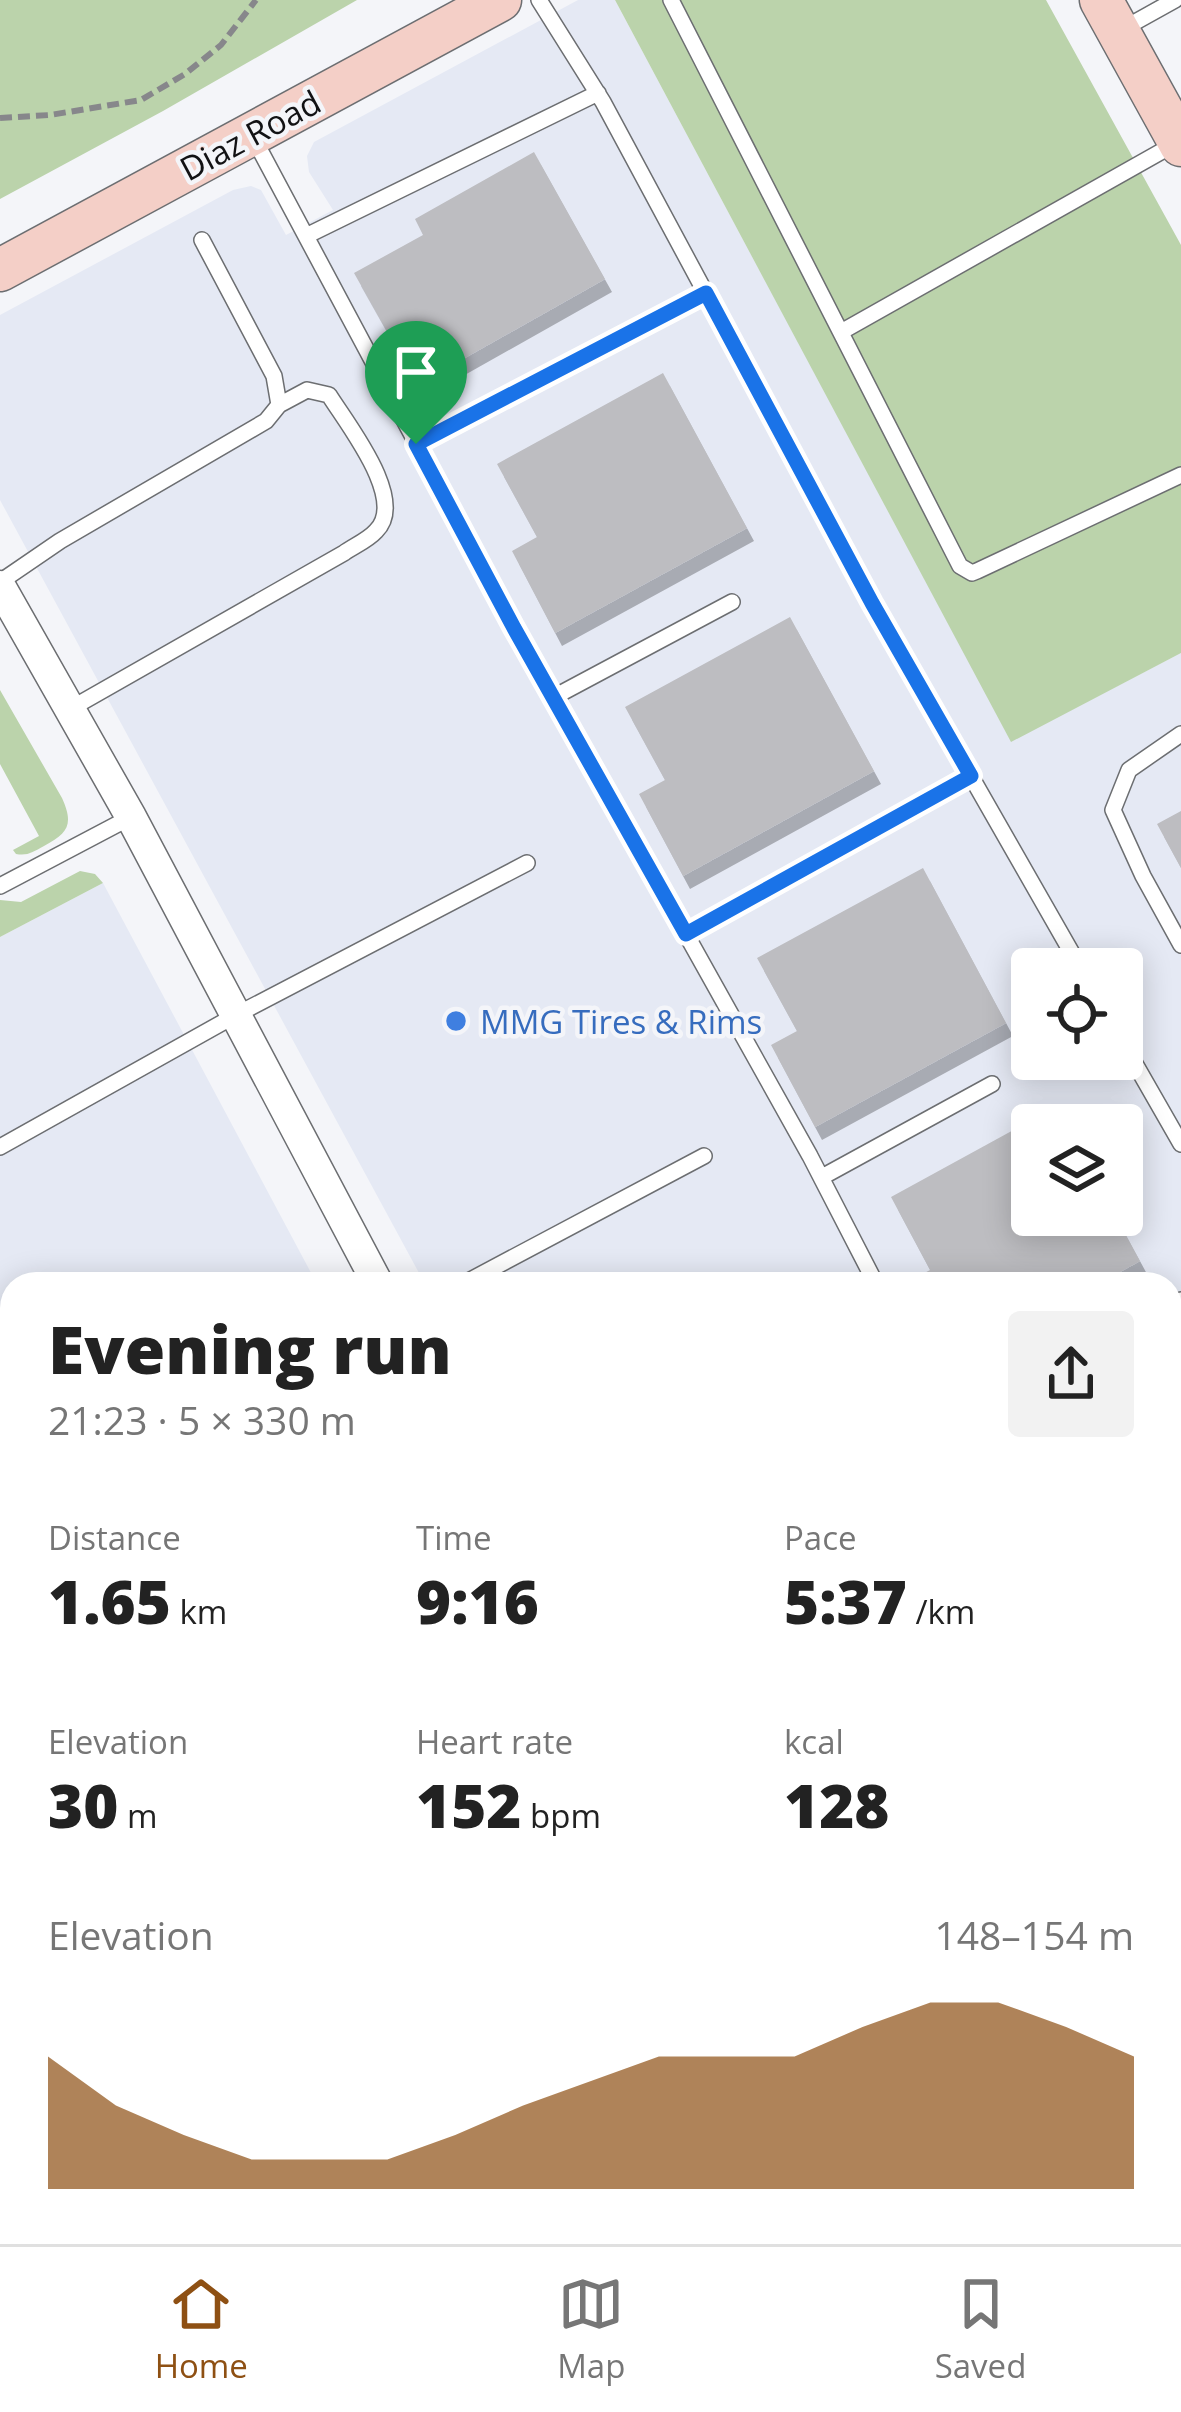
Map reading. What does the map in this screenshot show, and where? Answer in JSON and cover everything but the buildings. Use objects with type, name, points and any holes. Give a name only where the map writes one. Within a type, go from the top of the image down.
[{"type":"main road","name":"Diaz Road","points":[[0,270],[500,0]]},
{"type":"main road","points":[[1110,16],[1163,98],[1180,143]]},
{"type":"street","points":[[0,584],[131,817],[373,1272]]},
{"type":"lane","points":[[539,0],[598,93],[872,603],[1069,948]]},
{"type":"lane","points":[[671,0],[960,566],[972,573],[1181,475]]},
{"type":"lane","points":[[1110,16],[1175,0]]},
{"type":"lane","points":[[306,236],[598,93]]},
{"type":"lane","points":[[251,134],[554,697],[822,1177],[869,1272]]},
{"type":"lane","points":[[841,332],[1180,143]]},
{"type":"lane","points":[[202,240],[274,376],[279,405]]},
{"type":"lane","points":[[416,444],[706,293]]},
{"type":"lane","points":[[0,584],[60,541],[266,421],[279,405],[307,390],[329,395],[380,477],[386,509],[380,529],[70,709]]},
{"type":"lane","points":[[554,697],[732,602]]},
{"type":"lane","points":[[1181,734],[1130,770],[1113,809],[1181,945]]},
{"type":"lane","points":[[686,934],[971,776]]},
{"type":"lane","points":[[3,885],[131,817]]},
{"type":"lane","points":[[0,1148],[236,1015],[526,863]]},
{"type":"lane","points":[[1143,1078],[1181,1144]]},
{"type":"lane","points":[[822,1177],[992,1084]]},
{"type":"lane","points":[[486,1272],[704,1156]]},
{"type":"path","points":[[1,118],[141,100],[221,45],[256,0]]},
{"type":"shaded area","points":[[578,0],[615,0],[1011,741],[1181,653],[1181,1272],[418,1272],[0,500],[0,315],[233,190],[251,186],[261,190],[286,235],[333,210],[309,172],[307,156],[314,142]]},
{"type":"shaded area","points":[[103,883],[311,1272],[0,1272],[0,937]]},
{"type":"green space","points":[[0,0],[357,0],[0,199]]},
{"type":"green space","points":[[615,0],[1046,0],[1181,245],[1181,653],[1011,742]]},
{"type":"green space","points":[[0,690],[68,815],[63,832],[27,854],[13,850],[39,836],[0,764]]},
{"type":"green space","points":[[80,871],[95,874],[103,883],[0,937],[0,900],[21,902]]},
{"type":"place","name":"MMG Tires & Rims","points":[[456,1021]]},
{"type":"route","points":[[706,293],[971,776],[686,934],[416,444],[706,293]]}]
